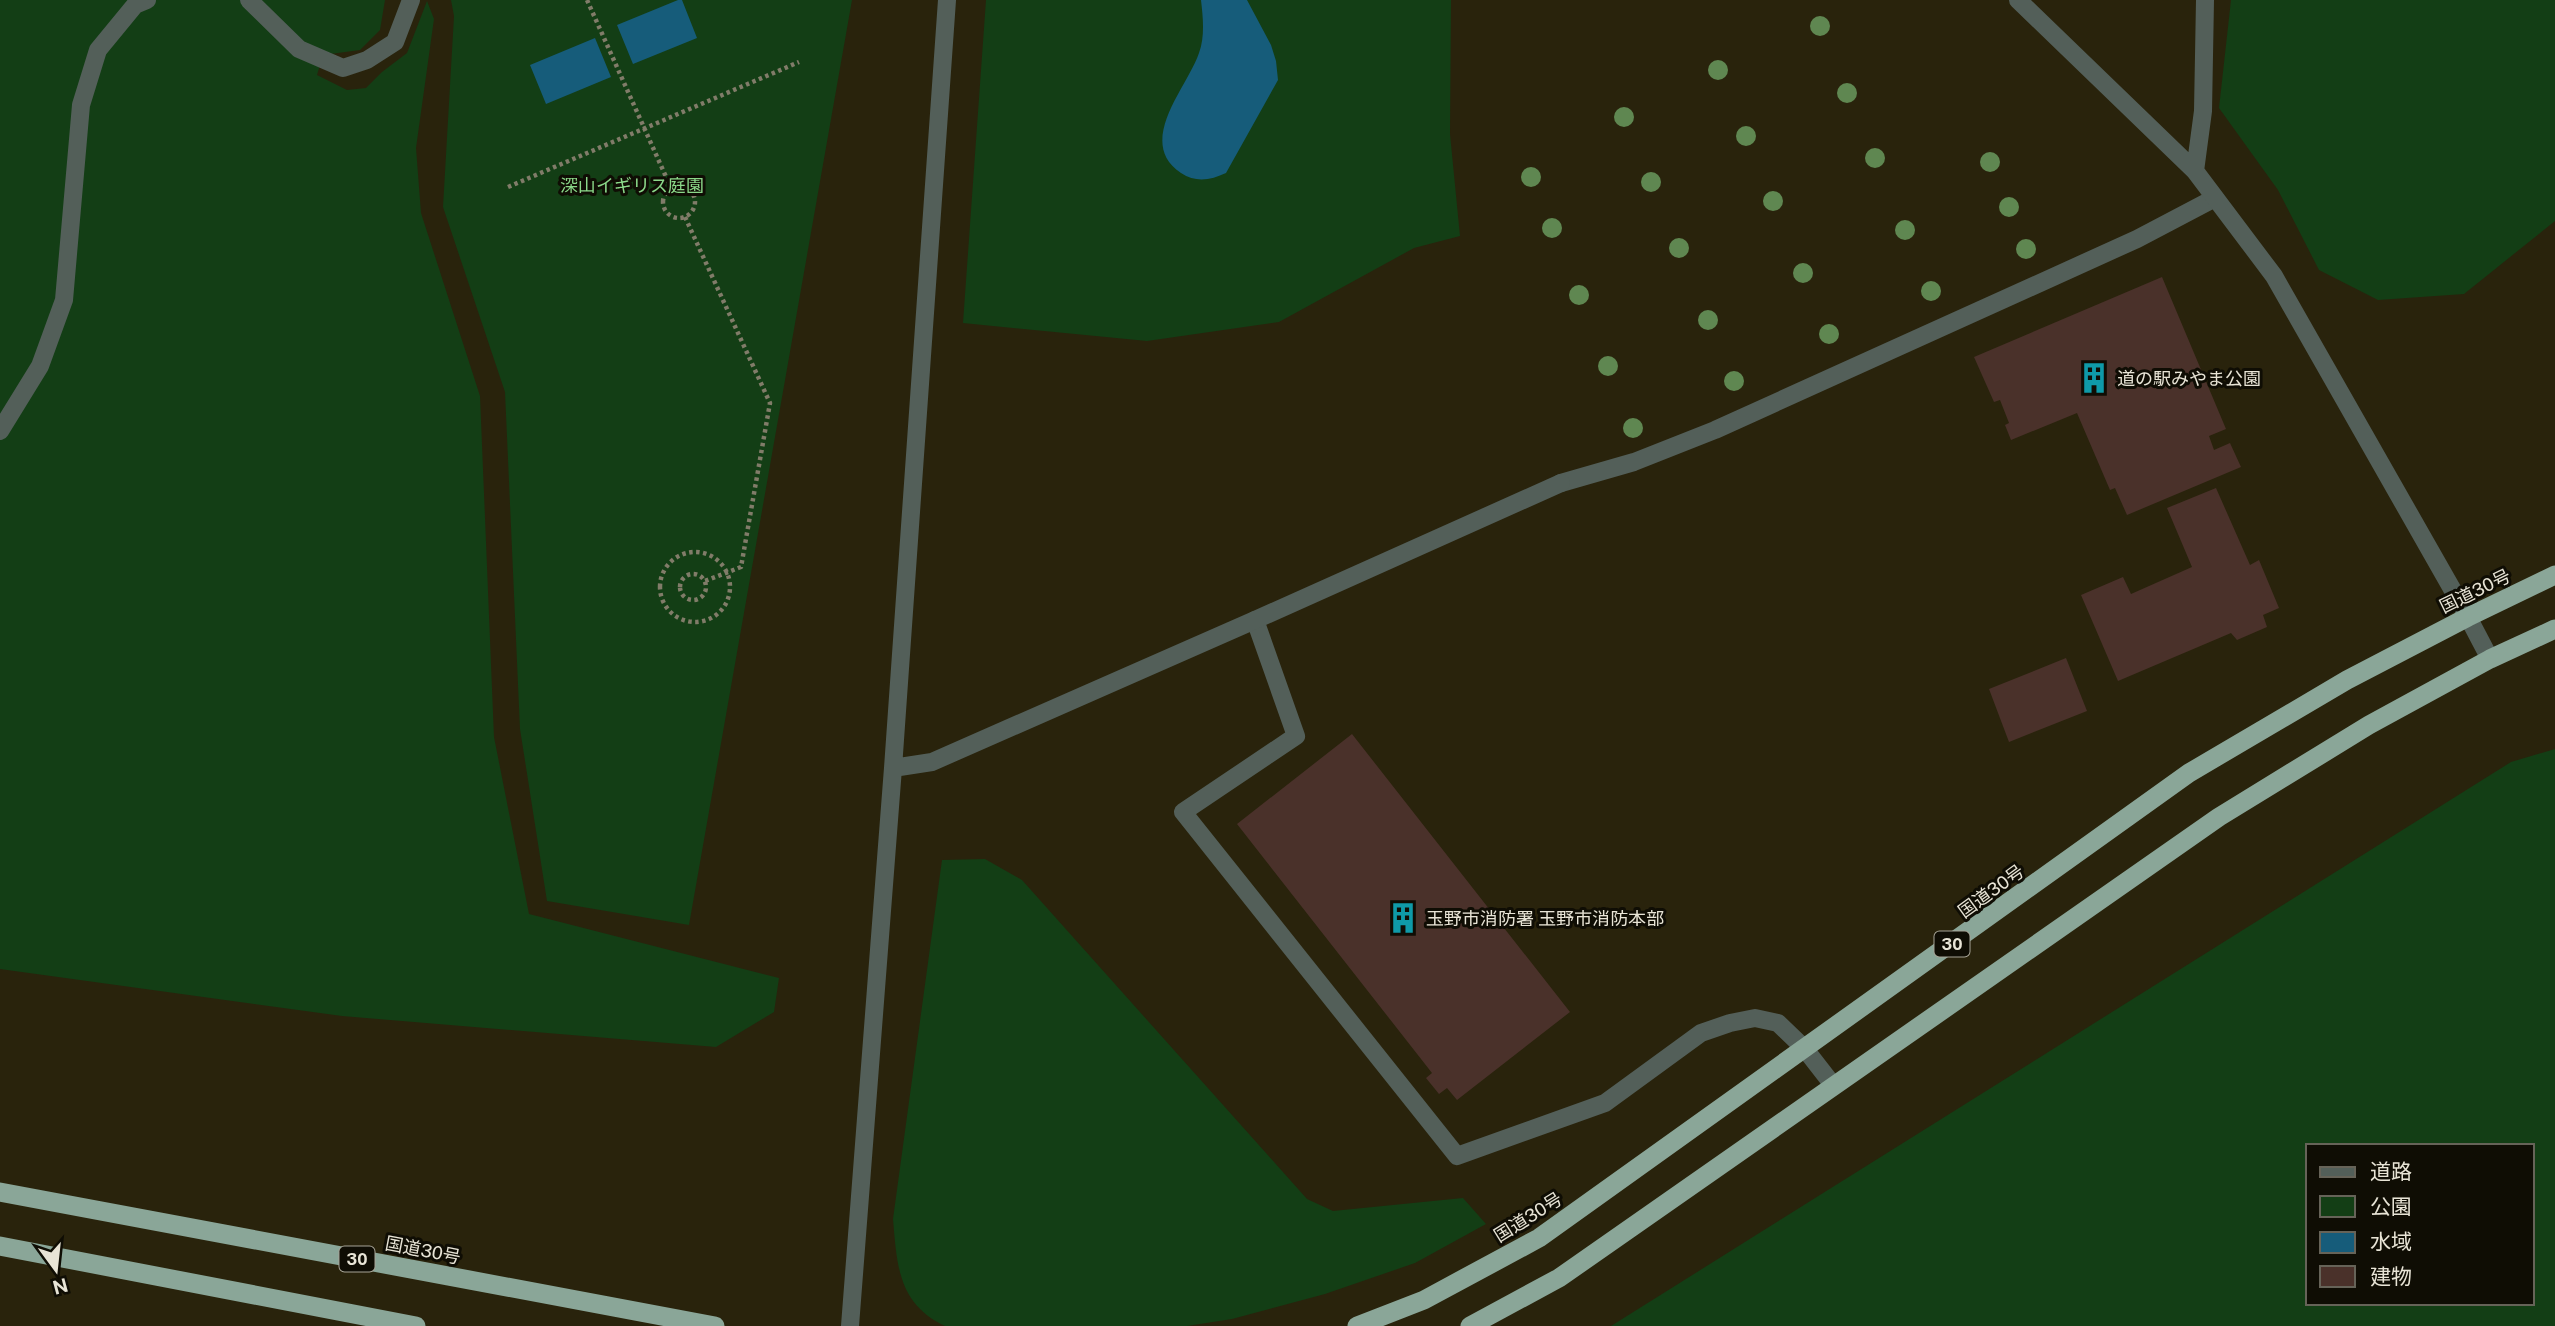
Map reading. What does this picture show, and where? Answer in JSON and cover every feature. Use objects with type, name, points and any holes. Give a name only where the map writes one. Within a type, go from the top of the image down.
[{"type":"highway","name":"国道30号","points":[[1357,1326],[1424,1300],[1539,1238],[2189,773],[2347,680],[2555,575]]},
{"type":"highway","points":[[1470,1326],[1559,1278],[2219,817],[2369,725],[2490,659],[2555,629]]},
{"type":"highway","name":"国道30号","points":[[0,1192],[715,1326]]},
{"type":"highway","points":[[0,1246],[416,1326]]},
{"type":"street","points":[[0,431],[40,366],[64,300],[81,105],[98,50],[135,5],[147,0]]},
{"type":"street","points":[[249,0],[299,49],[344,68],[368,60],[395,42],[411,0]]},
{"type":"street","points":[[850,1326],[893,768],[947,0]]},
{"type":"street","points":[[2018,0],[2195,171],[2274,276],[2490,659]]},
{"type":"street","points":[[2195,171],[2203,111],[2205,0]]},
{"type":"street","points":[[893,768],[932,762],[1560,483],[1634,462],[1715,430],[2137,239],[2215,198]]},
{"type":"street","points":[[1255,620],[1296,736],[1183,812],[1457,1156],[1605,1103],[1701,1033],[1755,1018],[1778,1023],[1805,1049],[1833,1085]]},
{"type":"path","points":[[587,0],[671,188]]},
{"type":"path","points":[[508,187],[799,62]]},
{"type":"path","points":[[681,186],[694,195],[694,209],[685,217],[674,218],[663,206],[663,195],[671,188],[681,186]]},
{"type":"path","points":[[685,217],[770,403],[741,567],[705,581]]},
{"type":"path","points":[[691,553],[712,557],[727,573],[729,597],[715,616],[692,622],[680,619],[670,612],[663,602],[660,580],[664,570],[680,556],[691,553]]},
{"type":"path","points":[[690,575],[699,576],[705,581],[706,589],[702,597],[695,600],[684,596],[680,588],[690,575]]},
{"type":"green space","points":[[0,0],[385,0],[380,30],[360,50],[323,55],[317,75],[347,90],[366,88],[407,53],[427,1],[434,19],[416,148],[421,213],[480,396],[494,737],[529,914],[779,978],[774,1012],[716,1047],[342,1016],[0,969]]},
{"type":"green space","name":"深山イギリス庭園","points":[[451,0],[852,0],[689,925],[547,901],[520,729],[505,392],[443,207],[454,16]]},
{"type":"green space","points":[[986,0],[1451,0],[1450,134],[1460,236],[1414,248],[1279,322],[1147,341],[963,323]]},
{"type":"green space","points":[[2231,0],[2555,0],[2555,221],[2464,294],[2378,300],[2319,270],[2278,190],[2219,108]]},
{"type":"green space","points":[[2555,749],[2555,1326],[1611,1326],[2511,762]]},
{"type":"green space","points":[[985,859],[1022,880],[1307,1199],[1333,1211],[1463,1198],[1486,1224],[1415,1263],[1325,1294],[1232,1319],[1187,1326],[945,1326],[929,1317],[909,1295],[903,1282],[896,1252],[893,1219],[942,860]]},
{"type":"water","points":[[682,0],[697,38],[633,64],[617,25]]},
{"type":"water","points":[[1201,0],[1247,0],[1271,45],[1278,80],[1226,173],[1204,179],[1181,173],[1168,160],[1163,146],[1163,131],[1168,114],[1201,47]]},
{"type":"water","points":[[595,38],[611,77],[546,104],[530,65]]},
{"type":"building","name":"道の駅みやま公園","points":[[2162,277],[2226,429],[2209,436],[2214,450],[2230,443],[2241,467],[2127,515],[2115,488],[2110,490],[2077,413],[2011,440],[2005,425],[2009,423],[2000,400],[1994,402],[1974,357]]},
{"type":"building","points":[[2216,488],[2250,565],[2259,560],[2279,608],[2263,615],[2267,627],[2237,640],[2231,633],[2118,681],[2081,595],[2123,577],[2131,594],[2192,567],[2167,508]]},
{"type":"building","points":[[2066,658],[2087,711],[2009,742],[1989,689]]},
{"type":"building","name":"玉野市消防署 玉野市消防本部","points":[[1352,734],[1570,1012],[1457,1100],[1447,1088],[1439,1094],[1426,1078],[1432,1073],[1237,824]]},
{"type":"place","name":"道の駅みやま公園","points":[[2094,378]]},
{"type":"place","name":"玉野市消防署 玉野市消防本部","points":[[1403,918]]}]
